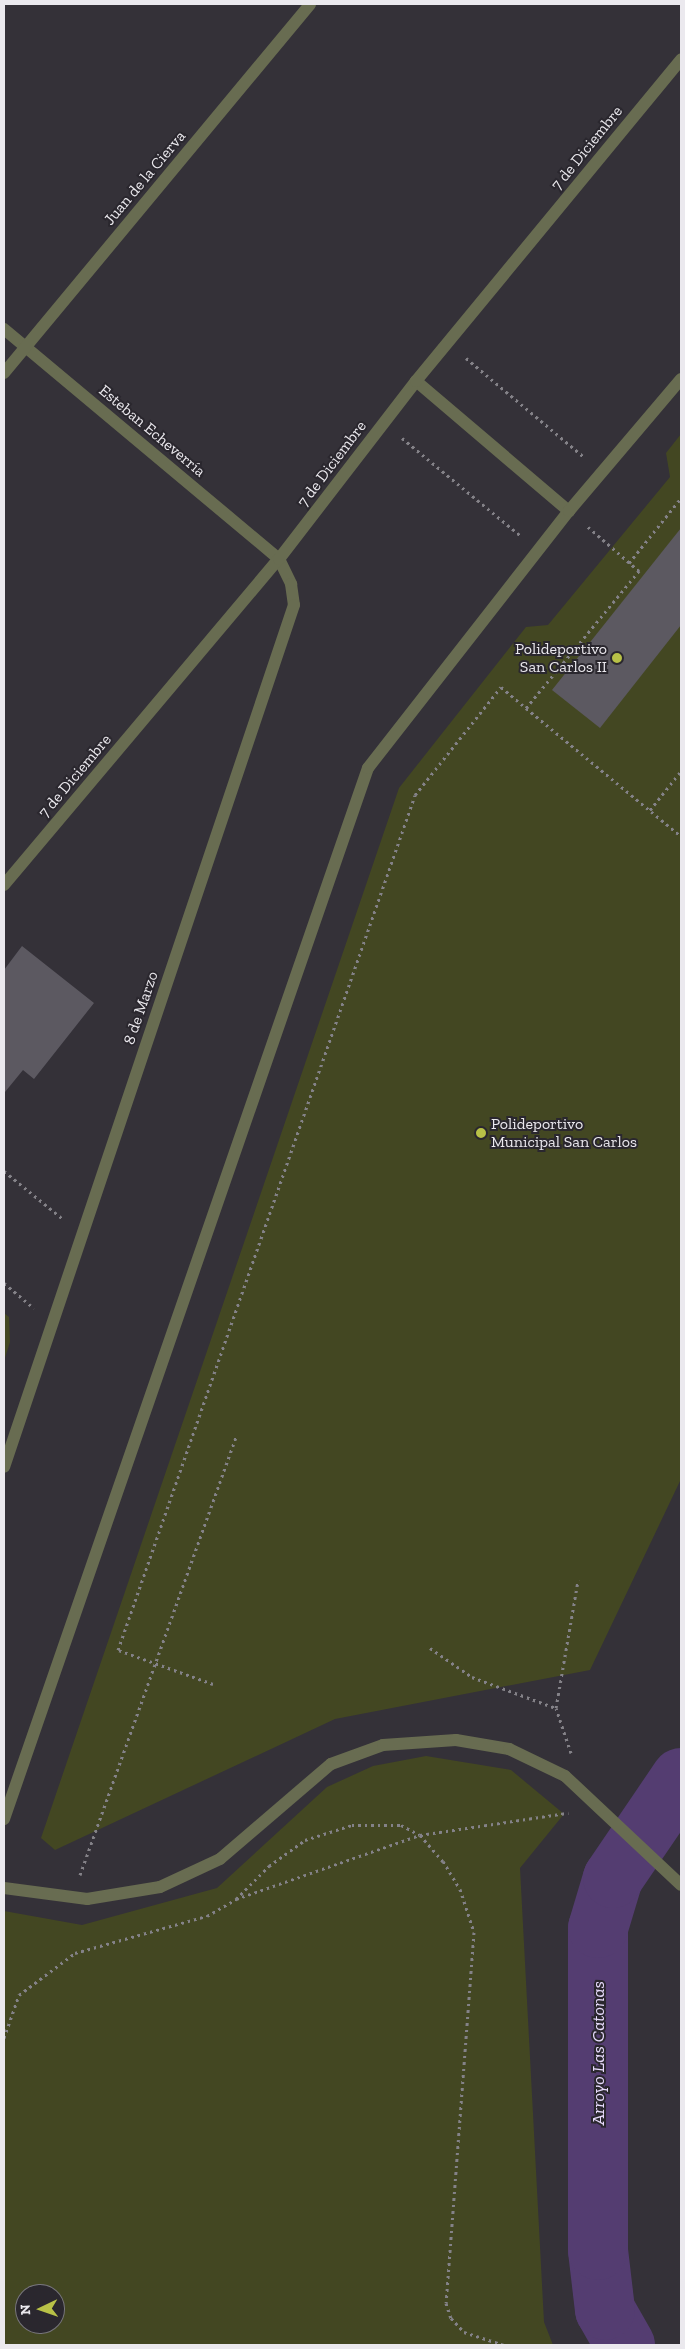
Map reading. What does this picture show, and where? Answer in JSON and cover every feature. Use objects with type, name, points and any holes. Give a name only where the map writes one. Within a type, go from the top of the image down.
[{"type":"street","name":"Juan de la Cierva","points":[[4,374],[310,4]]},
{"type":"street","name":"7 de Diciembre","points":[[4,885],[279,559],[416,381],[681,59]]},
{"type":"street","name":"Esteban Echeverría","points":[[4,329],[279,559]]},
{"type":"street","points":[[4,1819],[368,768],[569,511],[681,379]]},
{"type":"street","points":[[416,381],[569,511]]},
{"type":"street","name":"8 de Marzo","points":[[4,1467],[294,605],[291,584],[279,559]]},
{"type":"street","points":[[4,1888],[71,1898],[128,1895],[187,1877],[220,1859],[330,1764],[383,1745],[456,1740],[510,1749],[565,1776],[584,1792],[604,1815],[681,1885]]},
{"type":"path","points":[[448,342],[602,472]]},
{"type":"path","points":[[383,423],[539,550]]},
{"type":"path","points":[[629,563],[681,498]]},
{"type":"path","points":[[526,708],[639,571],[569,511]]},
{"type":"path","points":[[213,1684],[118,1650],[415,795],[501,687],[681,836]]},
{"type":"path","points":[[650,810],[681,771]]},
{"type":"path","points":[[4,1171],[82,1234]]},
{"type":"path","points":[[4,1283],[52,1322]]},
{"type":"path","points":[[71,1898],[236,1437]]},
{"type":"path","points":[[578,1580],[556,1708],[584,1792]]},
{"type":"path","points":[[430,1648],[472,1677],[556,1708]]},
{"type":"path","points":[[4,2038],[19,1995],[75,1953],[206,1916],[236,1899],[420,1835],[550,1813],[604,1815]]},
{"type":"path","points":[[236,1899],[269,1866],[325,1830],[379,1823],[401,1825],[420,1835],[460,1889],[474,1932],[446,2303],[450,2318],[464,2332],[504,2345]]},
{"type":"green space","name":"Polideportivo Municipal San Carlos","points":[[681,434],[681,1479],[590,1670],[335,1719],[55,1850],[41,1838],[399,788],[526,627],[548,625],[670,477],[666,453]]},
{"type":"green space","points":[[4,1313],[9,1317],[10,1342],[4,1361]]},
{"type":"green space","points":[[426,1756],[511,1770],[564,1814],[520,1868],[544,2322],[553,2345],[4,2345],[4,1911],[82,1925],[217,1888],[327,1787],[373,1766]]},
{"type":"building","name":"Polideportivo San Carlos II","points":[[681,528],[681,625],[600,728],[552,690]]},
{"type":"building","points":[[22,946],[94,1003],[34,1079],[23,1070],[5,1092],[4,970]]},
{"type":"waterway","name":"Arroyo Las Catonas","points":[[625,2345],[605,2310],[598,2250],[598,1928],[613,1878],[681,1778]]},
{"type":"place","name":"Polideportivo San Carlos II","points":[[617,658]]},
{"type":"place","name":"Polideportivo Municipal San Carlos","points":[[481,1133]]}]
